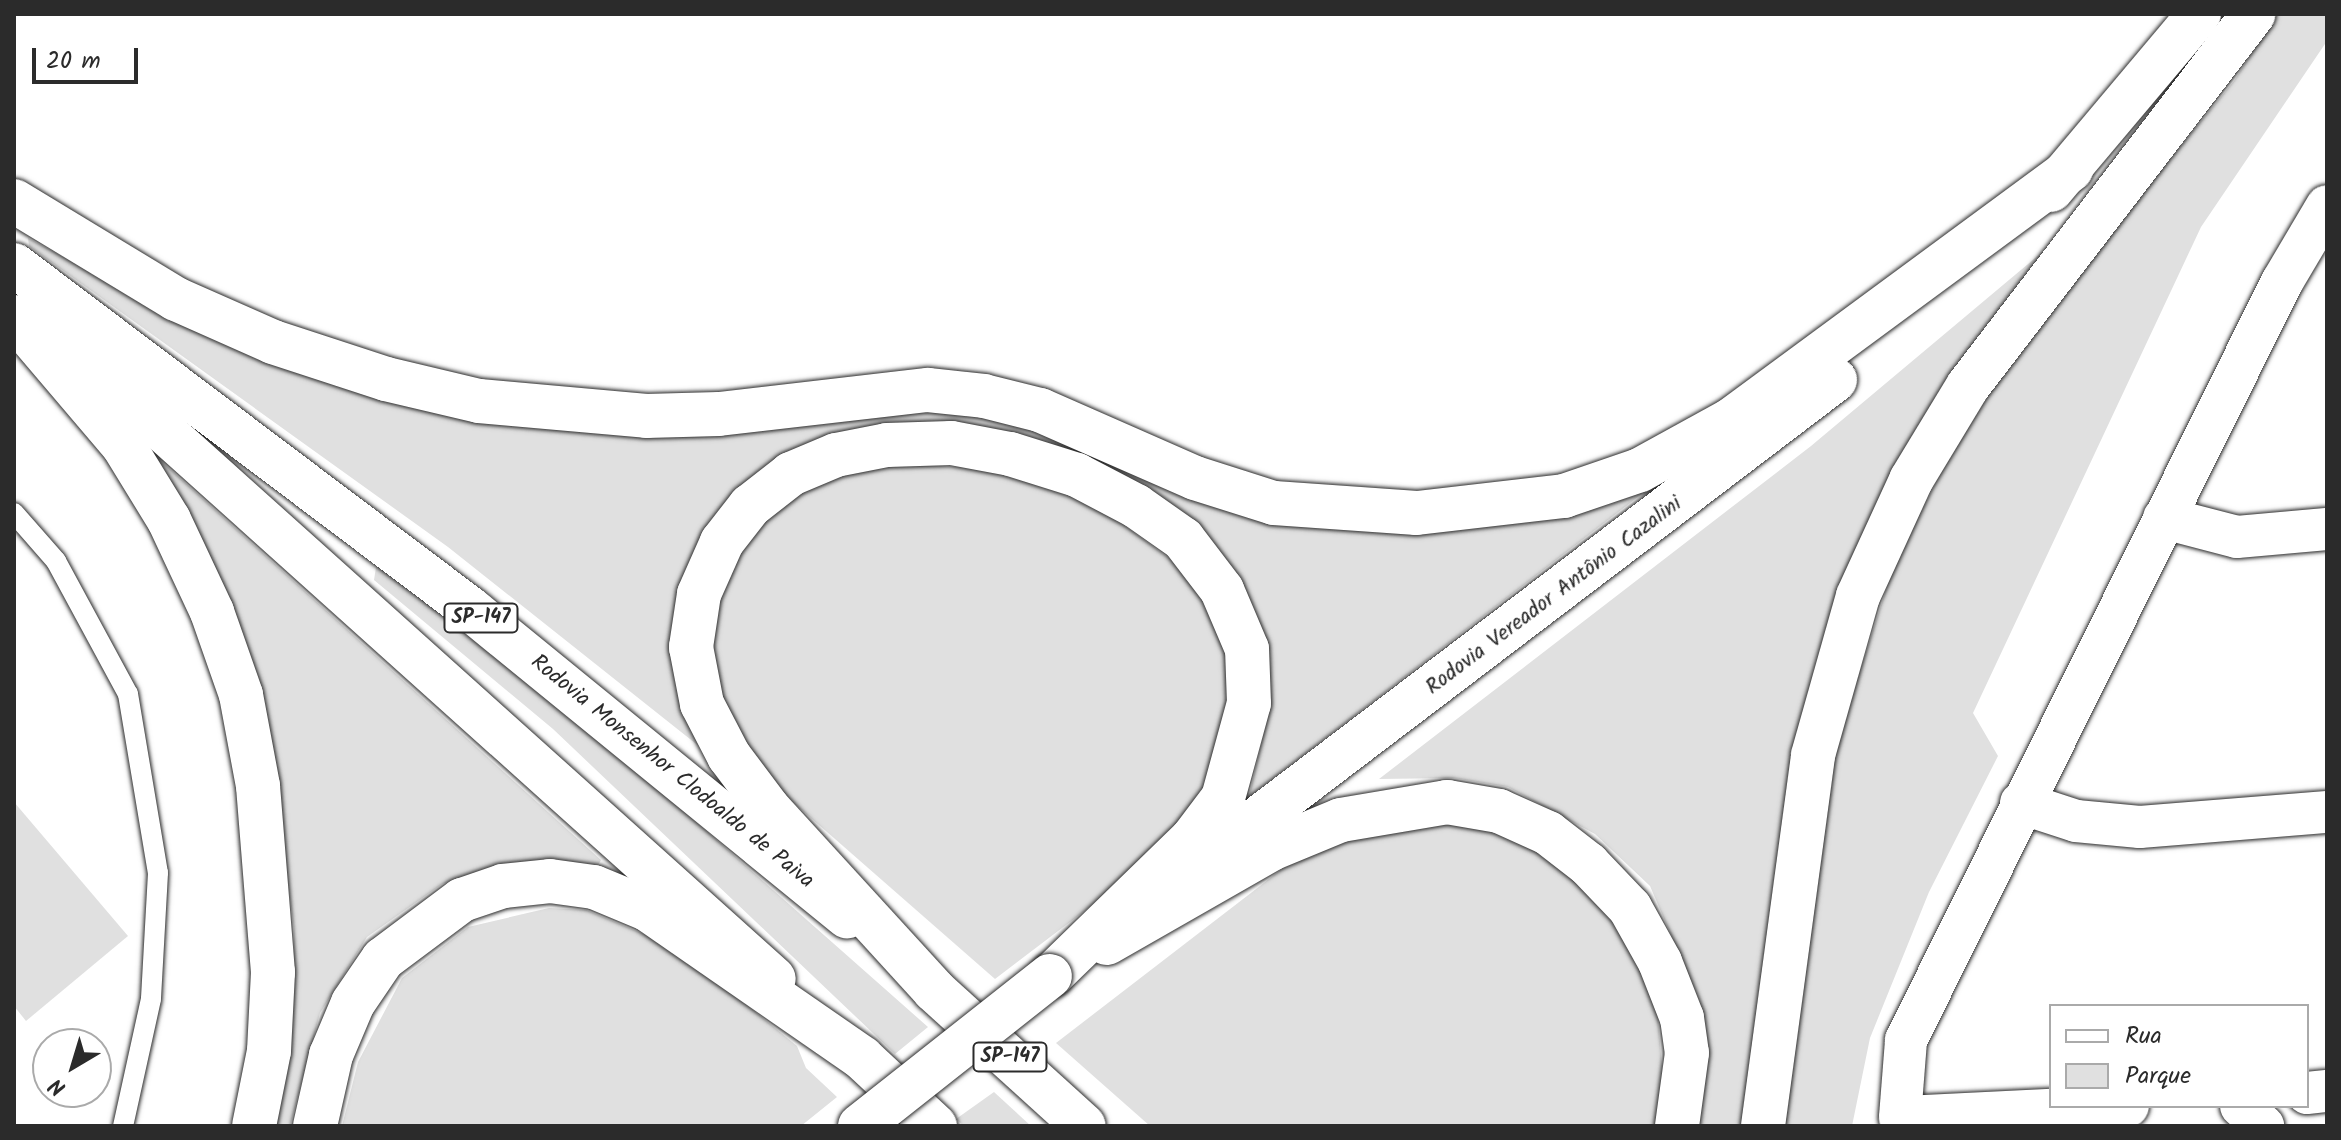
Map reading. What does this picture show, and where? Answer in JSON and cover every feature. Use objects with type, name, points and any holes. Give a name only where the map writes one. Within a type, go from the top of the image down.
[{"type":"main road","name":"Rodovia Vereador Antônio Cazalini","points":[[860,1126],[1052,975],[1930,307],[2071,169],[2199,14]]},
{"type":"main road","points":[[1763,1126],[1813,755],[1858,596],[1911,480],[1968,386],[2253,14]]},
{"type":"main road","points":[[14,201],[176,299],[273,342],[386,379],[479,401],[646,416],[719,414],[928,390],[984,396],[1040,410],[1195,478],[1274,503],[1417,513],[1564,496],[1640,470],[1731,420],[2071,169]]},
{"type":"main road","name":"Rodovia Monsenhor Clodoaldo de Paiva","points":[[14,265],[591,704],[934,990],[1084,1126]]},
{"type":"main road","points":[[14,297],[935,1126]]},
{"type":"main road","points":[[14,317],[123,445],[169,520],[212,612],[241,695],[258,786],[273,972],[269,1051],[254,1126]]},
{"type":"main road","points":[[934,990],[729,756],[702,704],[691,647],[699,594],[722,542],[750,506],[791,474],[836,455],[887,445],[951,443],[1010,454],[1077,475],[1136,506],[1183,539],[1214,580],[1247,649],[1249,703],[1223,798],[1192,839],[1052,975]]},
{"type":"main road","points":[[1052,975],[1271,849],[1341,820],[1396,806],[1447,802],[1499,811],[1548,833],[1588,864],[1630,908],[1653,948],[1682,1018],[1687,1053],[1677,1126]]},
{"type":"main road","points":[[315,1126],[331,1055],[353,1003],[383,959],[430,919],[503,886],[550,881],[594,887],[647,909],[862,1058]]},
{"type":"main road","points":[[1027,1073],[1092,1126]]},
{"type":"street","points":[[2087,1108],[1900,1117],[1901,1064],[1913,1016],[2282,282],[2316,250],[2327,206]]},
{"type":"street","points":[[2164,518],[2237,537],[2327,529]]},
{"type":"street","points":[[2021,803],[2076,821],[2140,827],[2327,812]]},
{"type":"street","points":[[2243,1108],[2263,1126]]},
{"type":"lane","points":[[14,513],[56,561],[128,694],[158,873],[151,999],[123,1126]]},
{"type":"green space","points":[[2277,14],[2327,14],[2327,41],[2201,227],[1973,713],[1998,756],[1929,892],[1870,1038],[1852,1126],[1783,1126],[1831,762],[1894,565],[1963,429],[2060,294],[2234,81]]},
{"type":"green space","points":[[28,238],[185,323],[328,383],[976,414],[1016,421],[1228,509],[1652,486],[1249,797],[1268,714],[1249,598],[980,428],[716,518],[700,747],[448,547],[29,246]]},
{"type":"green space","points":[[2047,248],[1908,450],[1747,1126],[1699,1126],[1707,1057],[1700,1002],[1650,886],[1595,834],[1508,787],[1454,778],[1379,779],[1811,446]]},
{"type":"green space","points":[[150,451],[601,860],[597,867],[493,867],[442,884],[367,937],[320,1013],[290,1126],[275,1126],[294,988],[294,928],[268,732]]},
{"type":"green space","points":[[890,463],[991,469],[1041,482],[1099,507],[1185,570],[1211,609],[1224,646],[1232,685],[1214,780],[1158,855],[995,979],[779,790],[723,708],[711,666],[711,621],[724,577],[771,510],[843,471]]},
{"type":"green space","points":[[377,561],[607,743],[928,1027],[895,1054],[553,729],[374,580]]},
{"type":"green space","points":[[14,802],[128,936],[26,1021],[14,1006]]},
{"type":"green space","points":[[1440,822],[1491,830],[1544,854],[1616,918],[1657,1008],[1663,1079],[1656,1126],[1150,1126],[1056,1043],[1282,869],[1334,843]]},
{"type":"green space","points":[[549,908],[586,910],[677,948],[797,1046],[806,1068],[837,1097],[801,1126],[342,1126],[358,1062],[402,978],[468,927]]},
{"type":"green space","points":[[994,1092],[1031,1126],[964,1126],[956,1119]]}]
